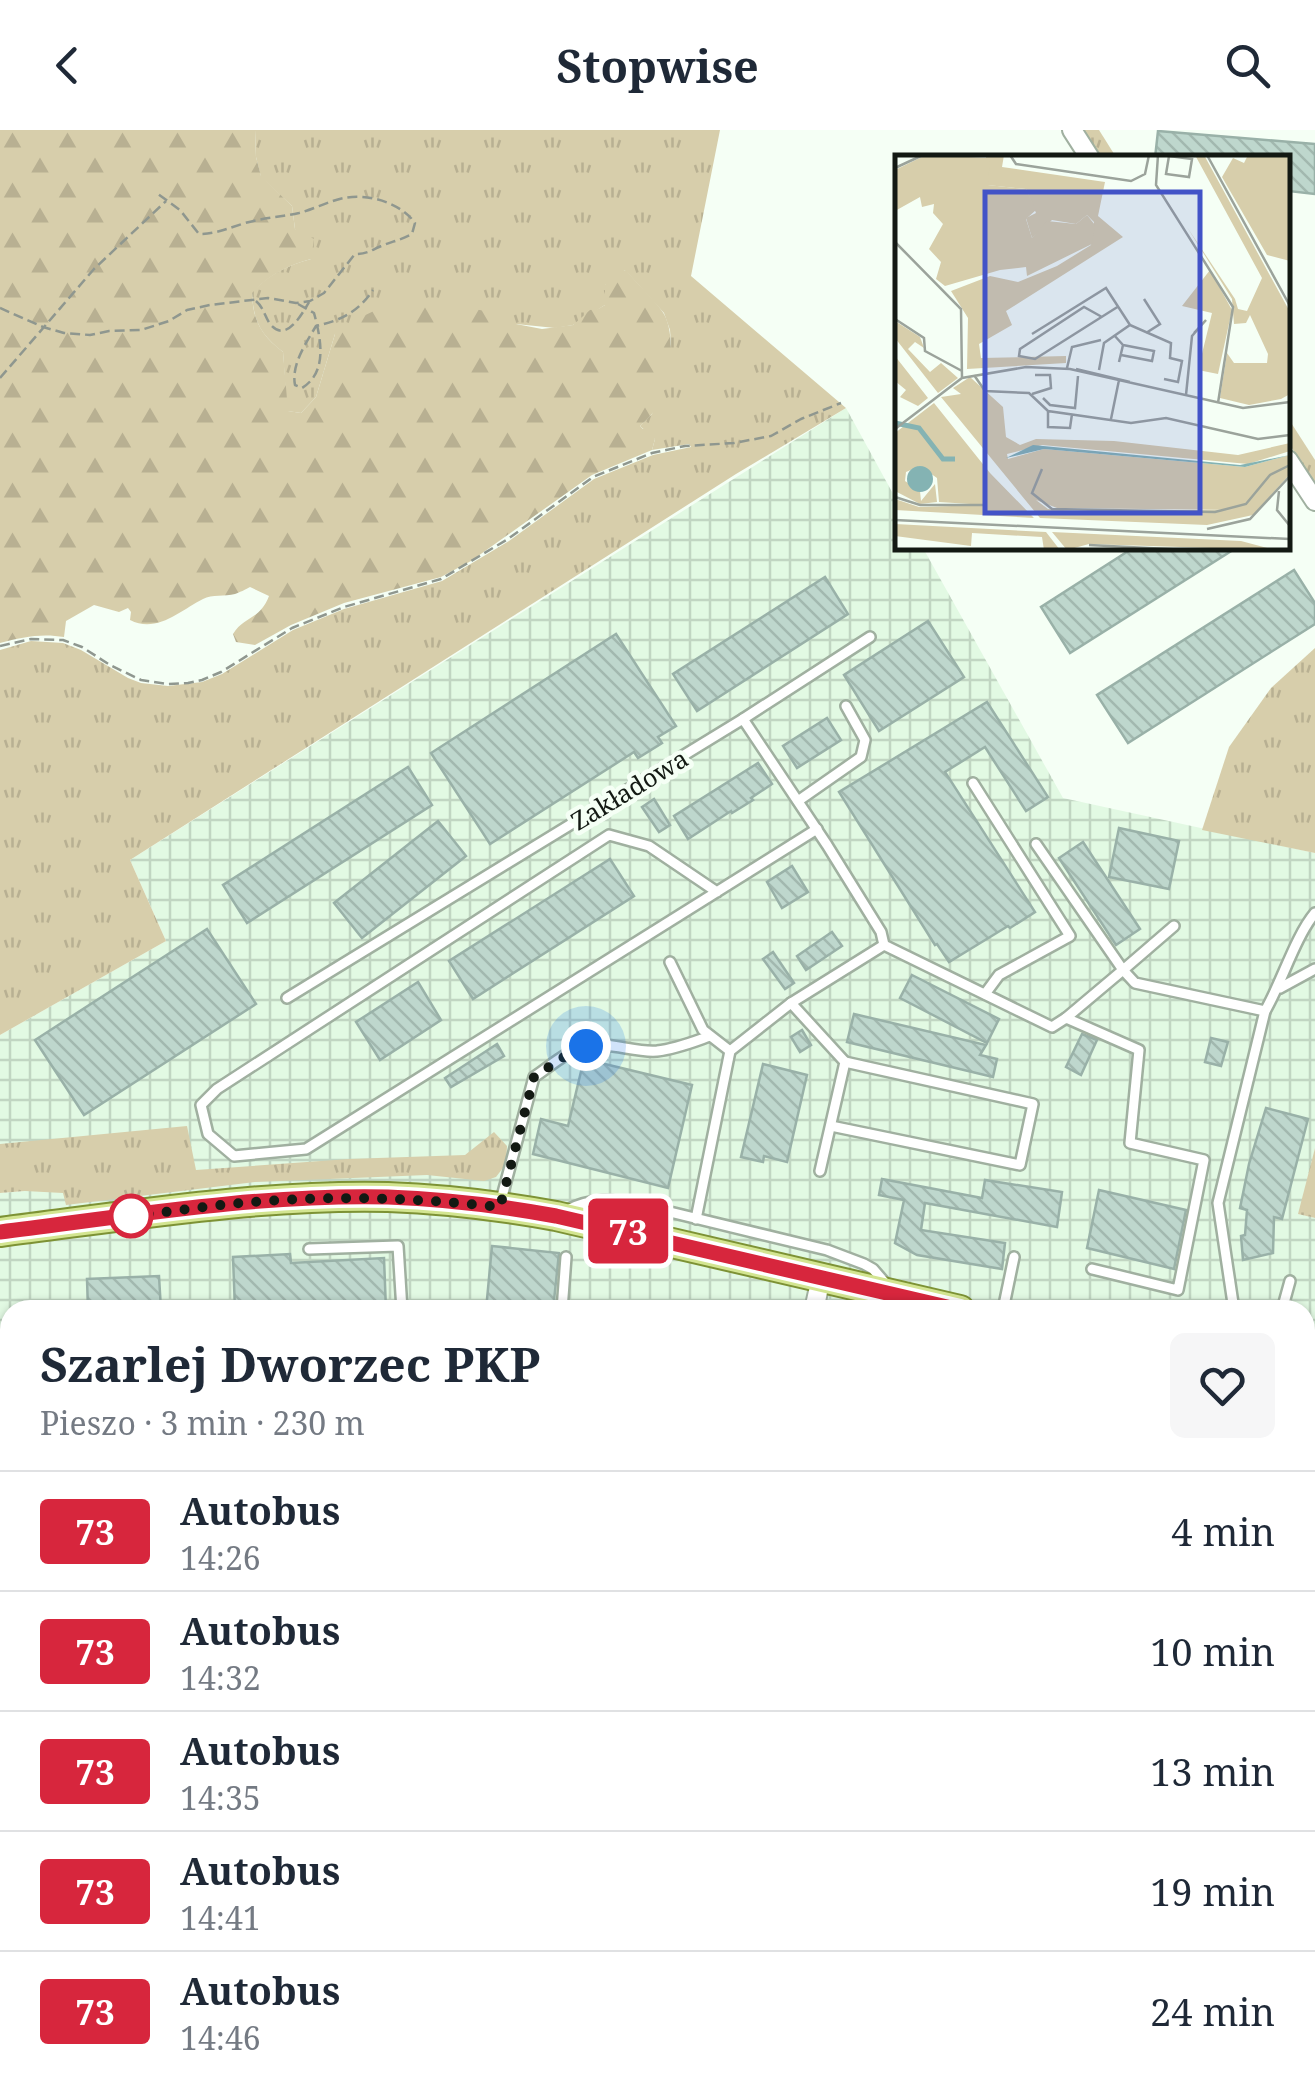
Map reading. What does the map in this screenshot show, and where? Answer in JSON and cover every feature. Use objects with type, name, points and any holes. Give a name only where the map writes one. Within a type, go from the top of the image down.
[{"type":"main road","points":[[0,1232],[197,1208],[387,1197],[556,1216],[918,1300]]},
{"type":"street","points":[[1072,130],[1088,155]]},
{"type":"street","points":[[1290,463],[1315,501]]},
{"type":"street","points":[[816,1300],[821,1278]]},
{"type":"lane","name":"Zakładowa","points":[[287,998],[870,637]]},
{"type":"lane","points":[[798,801],[861,757],[865,740],[846,706]]},
{"type":"lane","points":[[743,719],[817,829],[880,932],[884,945],[1052,1027],[1174,926]]},
{"type":"lane","points":[[973,783],[1070,936],[998,975],[985,994]]},
{"type":"lane","points":[[717,892],[649,846],[608,835],[217,1088],[201,1106],[208,1134],[234,1156],[306,1148],[717,892],[817,829]]},
{"type":"lane","points":[[1036,844],[1135,983],[1265,1012]]},
{"type":"lane","points":[[1233,1300],[1218,1203],[1265,1012],[1306,924],[1315,913]]},
{"type":"lane","points":[[696,1219],[730,1051],[790,1002],[884,945]]},
{"type":"lane","points":[[670,962],[703,1030],[730,1051]]},
{"type":"lane","points":[[1278,989],[1315,969]]},
{"type":"lane","points":[[790,1002],[845,1062],[1032,1104],[1020,1165],[831,1126]]},
{"type":"lane","points":[[1066,1018],[1139,1050],[1130,1143],[1204,1160],[1178,1290],[1092,1270]]},
{"type":"lane","points":[[500,1207],[534,1077],[586,1046],[655,1051],[710,1036]]},
{"type":"lane","points":[[820,1171],[845,1062]]},
{"type":"lane","points":[[556,1216],[585,1202],[614,1199],[849,1258],[873,1270],[893,1294]]},
{"type":"lane","points":[[308,1249],[398,1246],[401,1300]]},
{"type":"lane","points":[[563,1300],[566,1256]]},
{"type":"lane","points":[[1005,1300],[1014,1256]]},
{"type":"lane","points":[[1285,1300],[1290,1281]]},
{"type":"path","points":[[158,194],[180,210],[199,234],[306,211],[344,198],[374,199],[408,213],[415,223],[412,234],[368,254],[355,254],[324,294],[296,303]]},
{"type":"path","points":[[0,378],[106,257],[167,200]]},
{"type":"path","points":[[312,300],[316,326],[322,347],[316,376],[302,388],[295,385],[293,376],[316,326],[354,313],[373,290]]},
{"type":"path","points":[[0,308],[64,333],[90,335],[141,330],[187,310],[268,298],[296,303],[314,313]]},
{"type":"path","points":[[254,300],[263,307],[271,325],[286,330],[312,300]]},
{"type":"path","points":[[0,646],[31,639],[64,640],[141,680],[168,684],[202,680],[292,628],[344,607],[442,579],[508,539],[593,477],[652,452],[771,436],[841,403]]},
{"type":"shaded area","points":[[846,408],[895,497],[895,550],[924,550],[1063,798],[1315,853],[1315,1148],[1299,1214],[1315,1218],[1315,1300],[0,1300],[0,1193],[25,1191],[0,1144],[0,1035],[166,941],[130,860]]},
{"type":"green space","points":[[0,130],[255,130],[261,176],[292,206],[295,229],[314,239],[311,259],[279,272],[252,293],[260,327],[283,352],[288,411],[301,413],[316,397],[335,334],[378,309],[413,303],[449,305],[504,314],[516,324],[542,329],[573,325],[590,310],[605,305],[605,285],[610,273],[626,270],[662,311],[670,334],[670,364],[663,394],[640,426],[650,428],[655,439],[652,450],[592,475],[471,561],[441,577],[344,603],[255,645],[236,642],[233,634],[261,610],[269,596],[250,587],[235,594],[207,597],[168,619],[150,624],[130,620],[128,608],[119,612],[94,605],[66,621],[64,637],[32,636],[0,643]]},
{"type":"green space","points":[[255,130],[720,130],[691,276],[846,408],[130,860],[166,941],[0,1035],[0,650],[31,641],[63,643],[141,683],[168,686],[202,682],[293,630],[344,609],[442,581],[509,541],[594,479],[653,455],[691,447],[689,444],[652,450],[655,439],[640,426],[652,414],[671,344],[670,330],[664,313],[625,270],[605,285],[605,305],[573,325],[555,328],[516,324],[335,334],[316,397],[301,413],[287,411],[283,352],[260,326],[252,292],[279,271],[311,259],[295,229],[292,206],[261,177]]},
{"type":"green space","points":[[1083,130],[1099,130],[1115,155],[1100,155]]},
{"type":"green space","points":[[1290,421],[1315,460],[1315,484],[1290,445]]},
{"type":"green space","points":[[1315,648],[1315,853],[1202,830],[1229,747],[1271,688]]},
{"type":"green space","points":[[187,1126],[196,1170],[465,1155],[494,1132],[507,1146],[506,1164],[496,1177],[484,1181],[427,1175],[255,1182],[66,1205],[63,1193],[0,1193],[0,1144]]},
{"type":"green space","points":[[1315,1148],[1315,1218],[1298,1214]]},
{"type":"building","points":[[1158,131],[1315,144],[1315,194],[1290,191],[1290,155],[1155,155]]},
{"type":"building","points":[[1130,550],[1233,550],[1070,653],[1041,607]]},
{"type":"building","points":[[1294,570],[1315,603],[1315,624],[1128,743],[1097,695]]},
{"type":"building","points":[[825,577],[848,614],[697,711],[673,674]]},
{"type":"building","points":[[928,621],[964,677],[879,731],[844,675]]},
{"type":"building","points":[[616,634],[676,726],[658,737],[662,743],[638,758],[634,752],[490,844],[431,753]]},
{"type":"building","points":[[987,702],[1048,797],[1026,811],[985,747],[945,772],[1035,912],[949,962],[839,792]]},
{"type":"building","points":[[827,718],[841,740],[797,768],[783,746]]},
{"type":"building","points":[[758,763],[772,784],[688,839],[674,816]]},
{"type":"building","points":[[408,767],[432,805],[247,923],[223,885]]},
{"type":"building","points":[[654,799],[670,825],[659,832],[642,807]]},
{"type":"building","points":[[438,821],[466,856],[362,938],[334,903]]},
{"type":"building","points":[[1119,828],[1179,841],[1169,889],[1109,877]]},
{"type":"building","points":[[1083,842],[1140,929],[1116,945],[1059,858]]},
{"type":"building","points":[[610,859],[634,896],[473,999],[449,961]]},
{"type":"building","points":[[792,866],[808,892],[782,908],[767,882]]},
{"type":"building","points":[[207,929],[256,1004],[84,1115],[35,1040]]},
{"type":"building","points":[[832,932],[842,946],[806,970],[797,956]]},
{"type":"building","points":[[773,952],[794,983],[785,989],[763,959]]},
{"type":"building","points":[[912,975],[999,1019],[987,1043],[900,998]]},
{"type":"building","points":[[418,982],[441,1020],[380,1060],[356,1022]]},
{"type":"building","points":[[854,1014],[986,1045],[980,1055],[997,1059],[993,1077],[847,1042]]},
{"type":"building","points":[[802,1030],[811,1045],[800,1052],[791,1037]]},
{"type":"building","points":[[1082,1034],[1097,1040],[1081,1075],[1066,1067]]},
{"type":"building","points":[[1211,1038],[1228,1042],[1221,1066],[1205,1062]]},
{"type":"building","points":[[497,1044],[504,1056],[451,1087],[445,1078]]},
{"type":"building","points":[[584,1059],[692,1085],[668,1188],[533,1154],[541,1119],[568,1126]]},
{"type":"building","points":[[763,1064],[807,1075],[787,1162],[764,1156],[763,1162],[741,1157]]},
{"type":"building","points":[[1266,1108],[1308,1119],[1282,1219],[1274,1217],[1273,1253],[1243,1260],[1241,1236],[1245,1235],[1247,1210],[1240,1208]]},
{"type":"building","points":[[882,1179],[982,1198],[985,1180],[1062,1192],[1057,1227],[925,1203],[921,1230],[1005,1243],[1002,1269],[917,1255],[895,1243],[904,1200],[879,1195]]},
{"type":"building","points":[[1099,1190],[1186,1210],[1174,1269],[1087,1248]]},
{"type":"building","points":[[492,1246],[559,1253],[554,1300],[487,1300]]},
{"type":"building","points":[[290,1254],[291,1263],[384,1258],[386,1300],[235,1300],[233,1257]]},
{"type":"building","points":[[159,1276],[160,1300],[88,1300],[87,1279]]},
{"type":"bus line","name":"73","points":[[0,1232],[252,1202],[387,1197],[432,1200],[556,1216],[918,1300]]},
{"type":"route","points":[[131,1216],[252,1202],[340,1198],[387,1197],[500,1207],[534,1077],[586,1046]]}]
